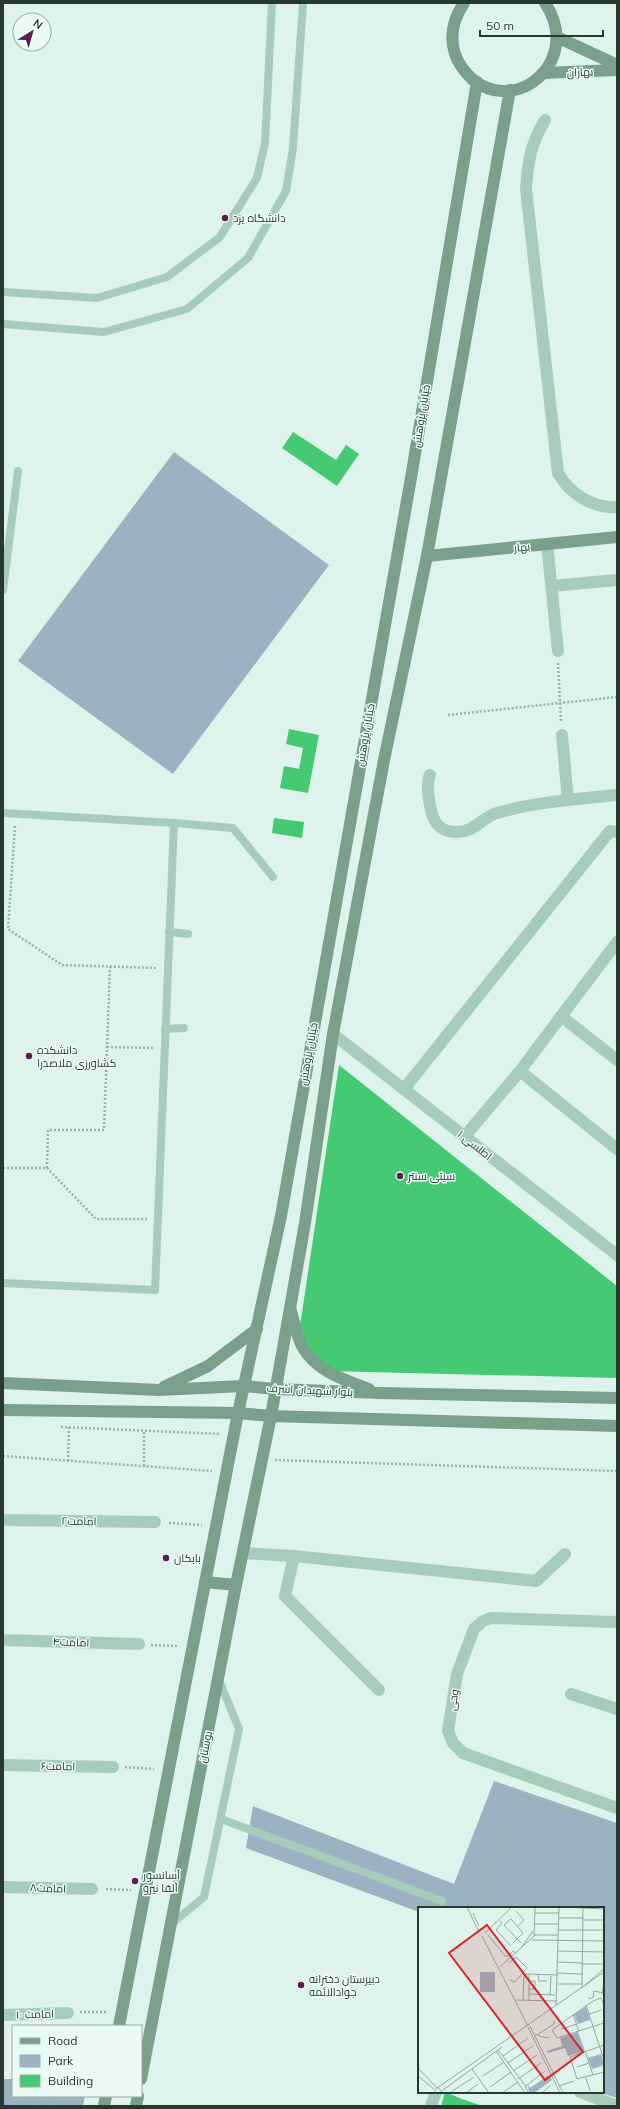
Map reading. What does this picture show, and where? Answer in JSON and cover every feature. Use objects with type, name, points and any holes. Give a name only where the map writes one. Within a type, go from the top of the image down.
[{"type":"main road","points":[[464,3],[457,14],[452,28],[452,44],[456,59],[465,72],[477,82],[493,89],[510,90],[528,85],[543,73],[551,63],[556,50],[558,37],[556,25],[545,3]]},
{"type":"main road","points":[[558,37],[617,65]]},
{"type":"main road","name":"بهاران","points":[[543,73],[617,70]]},
{"type":"main road","name":"خیابان پژوهش","points":[[238,1413],[280,1216],[412,472],[477,82]]},
{"type":"main road","name":"خیابان پژوهش","points":[[271,1416],[304,1223],[333,1034],[384,760],[427,556],[510,90]]},
{"type":"main road","name":"بهار","points":[[427,556],[617,537]]},
{"type":"main road","points":[[289,1307],[302,1347],[316,1362],[335,1376],[379,1393]]},
{"type":"main road","points":[[159,1390],[208,1366],[257,1328]]},
{"type":"main road","name":"بلوار شهیدان اشرف","points":[[3,1383],[159,1390],[244,1386],[276,1389],[379,1393],[617,1398]]},
{"type":"main road","points":[[3,1410],[238,1413],[271,1416],[617,1426]]},
{"type":"main road","points":[[119,2025],[238,1413]]},
{"type":"main road","name":"بوستان","points":[[142,2074],[236,1585],[271,1416]]},
{"type":"main road","points":[[206,1582],[236,1585]]},
{"type":"street","points":[[545,120],[534,138],[529,156],[526,189],[558,473],[568,487],[588,501],[599,505],[617,507]]},
{"type":"street","points":[[547,544],[558,651]]},
{"type":"street","points":[[552,586],[617,580]]},
{"type":"street","points":[[562,735],[568,800]]},
{"type":"street","points":[[430,774],[427,782],[433,817],[441,828],[455,832],[471,829],[498,813],[568,800],[617,795]]},
{"type":"street","points":[[404,1089],[610,831],[617,832]]},
{"type":"street","points":[[464,1136],[520,1072],[617,942]]},
{"type":"street","points":[[561,1016],[617,1060]]},
{"type":"street","name":"اطلسی ۱","points":[[333,1034],[617,1255]]},
{"type":"street","points":[[520,1072],[617,1149]]},
{"type":"street","name":"امامت۲","points":[[3,1520],[155,1522]]},
{"type":"street","points":[[243,1553],[294,1556],[536,1581],[564,1554]]},
{"type":"street","points":[[294,1556],[285,1596],[379,1690]]},
{"type":"street","name":"وحی","points":[[617,1622],[491,1618],[483,1621],[474,1629],[456,1674],[448,1731],[453,1744],[463,1753],[617,1808]]},
{"type":"street","name":"امامت۴","points":[[3,1640],[139,1644]]},
{"type":"street","points":[[571,1694],[617,1709]]},
{"type":"street","name":"امامت۶","points":[[3,1765],[113,1767]]},
{"type":"street","name":"امامت۸","points":[[3,1887],[92,1889]]},
{"type":"street","name":"امامت ۱۰","points":[[3,2015],[68,2012]]},
{"type":"street","points":[[431,2106],[436,2093]]},
{"type":"street","points":[[583,2093],[617,2106]]},
{"type":"lane","points":[[3,292],[97,298],[167,277],[220,237],[257,178],[265,144],[272,3]]},
{"type":"lane","points":[[3,324],[104,332],[187,309],[248,258],[286,191],[293,148],[303,3]]},
{"type":"lane","points":[[3,590],[18,471]]},
{"type":"lane","points":[[3,813],[234,828],[273,877]]},
{"type":"lane","points":[[3,1282],[155,1290],[174,823]]},
{"type":"lane","points":[[169,932],[188,934]]},
{"type":"lane","points":[[165,1029],[184,1028]]},
{"type":"lane","points":[[140,1289],[140,1298]]},
{"type":"lane","points":[[170,1926],[204,1898],[239,1729],[218,1679]]},
{"type":"lane","points":[[221,1819],[442,1901]]},
{"type":"path","points":[[558,651],[559,704],[562,735]]},
{"type":"path","points":[[448,715],[617,697]]},
{"type":"path","points":[[16,813],[8,929],[62,965],[168,968]]},
{"type":"path","points":[[46,1168],[48,1130],[104,1130],[110,967]]},
{"type":"path","points":[[107,1047],[164,1049]]},
{"type":"path","points":[[3,1168],[46,1168],[96,1218],[158,1220]]},
{"type":"path","points":[[53,1426],[234,1435]]},
{"type":"path","points":[[68,1427],[68,1461]]},
{"type":"path","points":[[144,1430],[144,1466]]},
{"type":"path","points":[[3,1456],[227,1472]]},
{"type":"path","points":[[263,1460],[617,1471]]},
{"type":"path","points":[[155,1522],[216,1526]]},
{"type":"path","points":[[139,1644],[193,1646]]},
{"type":"path","points":[[113,1767],[169,1770]]},
{"type":"path","points":[[477,1907],[518,1794],[617,1828]]},
{"type":"path","points":[[92,1889],[145,1890]]},
{"type":"path","points":[[68,2012],[122,2012]]},
{"type":"path","points":[[25,2097],[32,2106]]},
{"type":"path","points":[[30,2102],[33,2097],[38,2106]]},
{"type":"green space","points":[[174,452],[329,565],[173,774],[18,661]]},
{"type":"green space","points":[[494,1781],[617,1823],[617,2098],[602,2093],[604,2093],[604,1907],[418,1907],[418,1912],[246,1848],[253,1806],[454,1884]]},
{"type":"green space","points":[[3,2079],[12,2079],[12,2097],[85,2097],[83,2106],[3,2106]]},
{"type":"building","points":[[293,432],[336,460],[346,445],[359,454],[337,486],[282,448]]},
{"type":"building","points":[[289,729],[319,735],[308,793],[280,788],[284,766],[299,769],[303,748],[286,744]]},
{"type":"building","points":[[274,818],[304,822],[302,838],[272,833]]},
{"type":"building","name":"سیتی سنتر","points":[[339,1065],[617,1286],[617,1378],[327,1371],[306,1353],[300,1326]]},
{"type":"building","points":[[445,2093],[447,2093],[483,2106],[441,2106]]},
{"type":"place","name":"دانشگاه یزد","points":[[225,218]]},
{"type":"place","name":"دانشکده کشاورزی ملاصدرا","points":[[29,1056]]},
{"type":"place","name":"سیتی سنتر","points":[[400,1176]]},
{"type":"place","name":"بابکان","points":[[166,1558]]},
{"type":"place","name":"آسانسور آلفا نيرو","points":[[135,1881]]},
{"type":"place","name":"دبیرستان دخترانه جوادالائمه","points":[[301,1985]]}]
